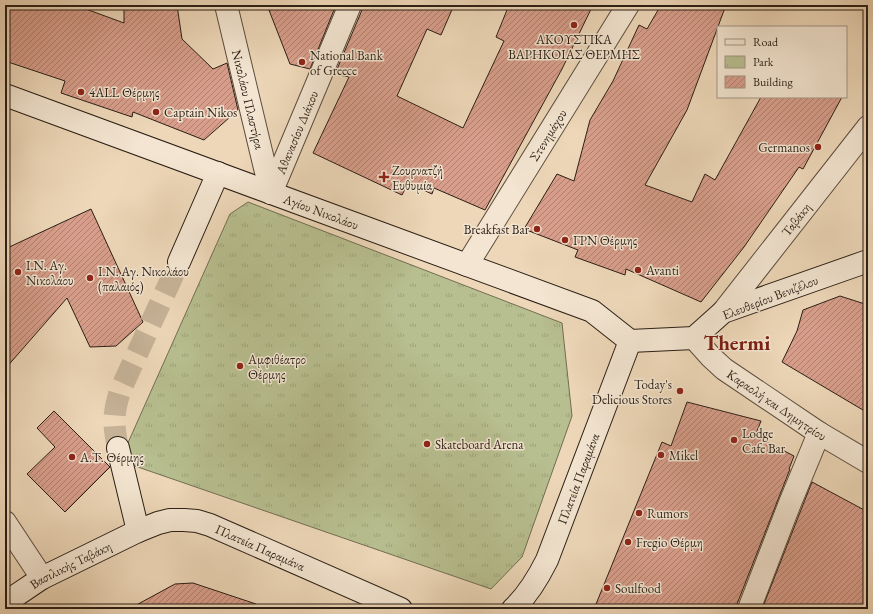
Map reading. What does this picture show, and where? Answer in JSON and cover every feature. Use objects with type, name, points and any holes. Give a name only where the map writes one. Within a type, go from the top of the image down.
[{"type":"main road","name":"Νικολάου Πλαστήρα","points":[[226,5],[271,193]]},
{"type":"main road","name":"Αθανασίου Διάκου","points":[[271,193],[350,5]]},
{"type":"main road","name":"Στενημάχου","points":[[467,265],[628,5]]},
{"type":"main road","name":"Αγίου Νικολάου","points":[[5,95],[592,311],[630,341]]},
{"type":"main road","name":"Ταβάκη","points":[[723,312],[868,127]]},
{"type":"main road","points":[[179,262],[218,173]]},
{"type":"main road","name":"Ελευθερίου Βενιζέλου","points":[[694,338],[723,312],[868,261]]},
{"type":"main road","points":[[630,341],[694,338]]},
{"type":"main road","name":"Καραολή και Δημητρίου","points":[[694,338],[724,369],[868,462]]},
{"type":"main road","name":"Πλατεία Παραμάνα","points":[[513,609],[525,597],[547,560],[630,341]]},
{"type":"main road","points":[[749,609],[790,503],[820,432]]},
{"type":"main road","points":[[118,448],[138,531]]},
{"type":"main road","name":"Πλατεία Παραμάνα","points":[[138,531],[170,520],[197,521],[374,604],[401,609]]},
{"type":"main road","points":[[5,522],[42,578]]},
{"type":"main road","name":"Βασιλικής Ταβάκη","points":[[5,603],[42,578],[138,531]]},
{"type":"green space","points":[[248,202],[562,323],[572,416],[522,557],[491,589],[132,465],[127,445],[230,214]]},
{"type":"building","points":[[5,5],[75,5],[124,23],[124,5],[177,5],[182,39],[213,69],[227,63],[238,110],[204,140],[133,112],[132,117],[61,93],[65,81],[5,61]]},
{"type":"building","points":[[267,5],[336,5],[310,69],[290,64]]},
{"type":"building","points":[[362,5],[454,5],[441,35],[427,29],[397,96],[463,128],[504,41],[496,37],[509,5],[593,5],[562,69],[485,210],[434,188],[432,194],[408,183],[402,195],[313,153],[349,77],[335,74],[362,10]]},
{"type":"building","points":[[661,5],[726,5],[687,110],[645,185],[692,202],[705,174],[715,180],[760,98],[841,98],[803,169],[799,167],[744,247],[701,302],[626,269],[625,275],[575,257],[578,250],[524,229],[557,174],[574,181],[590,120],[613,81],[639,25],[647,29]]},
{"type":"building","name":"Ι.Ν. Αγ. Νικολάου (παλαιός)","points":[[91,209],[143,322],[116,346],[90,347],[67,298],[5,369],[5,249]]},
{"type":"building","points":[[840,296],[868,305],[868,413],[782,362],[797,331],[803,310]]},
{"type":"building","points":[[687,402],[761,421],[755,436],[794,456],[737,604],[737,609],[594,609],[662,442],[671,446]]},
{"type":"building","name":"Α.Τ. Θέρμης","points":[[54,411],[110,467],[65,512],[27,474],[55,447],[37,428]]},
{"type":"building","points":[[812,482],[868,512],[868,609],[762,609]]},
{"type":"building","points":[[193,583],[256,604],[255,609],[129,609],[175,584]]},
{"type":"tunnel","points":[[118,448],[114,419],[120,391],[179,262]]},
{"type":"place","name":"ΑΚΟΥΣΤΙΚΑ ΒΑΡΗΚΟΙΑΣ ΘΕΡΜΗΣ","points":[[574,25]]},
{"type":"place","name":"National Bank of Greece","points":[[302,62]]},
{"type":"place","name":"4ALL Θέρμης","points":[[81,92]]},
{"type":"place","name":"Captain Nikos","points":[[156,112]]},
{"type":"place","name":"Germanos","points":[[818,147]]},
{"type":"place","name":"Ζουρνατζή Ευθυμία","points":[[384,177]]},
{"type":"place","name":"Breakfast Bar","points":[[537,229]]},
{"type":"place","name":"ΓΡΝ Θέρμης","points":[[565,240]]},
{"type":"place","name":"Avanti","points":[[638,270]]},
{"type":"place","name":"Ι.Ν. Αγ. Νικολάου","points":[[18,272]]},
{"type":"place","name":"Ι.Ν. Αγ. Νικολάου (παλαιός)","points":[[90,278]]},
{"type":"place","name":"Αμφιθέατρο Θέρμης","points":[[240,366]]},
{"type":"place","name":"Today's Delicious Stores","points":[[680,391]]},
{"type":"place","name":"Lodge Cafe Bar","points":[[734,440]]},
{"type":"place","name":"Skateboard Arena","points":[[427,444]]},
{"type":"place","name":"Mikel","points":[[661,455]]},
{"type":"place","name":"Α.Τ. Θέρμης","points":[[72,457]]},
{"type":"place","name":"Rumors","points":[[639,513]]},
{"type":"place","name":"Fregio Θέρμη","points":[[628,542]]},
{"type":"place","name":"Soulfood","points":[[607,588]]},
{"type":"district","name":"Thermi","points":[[737,343]]}]
